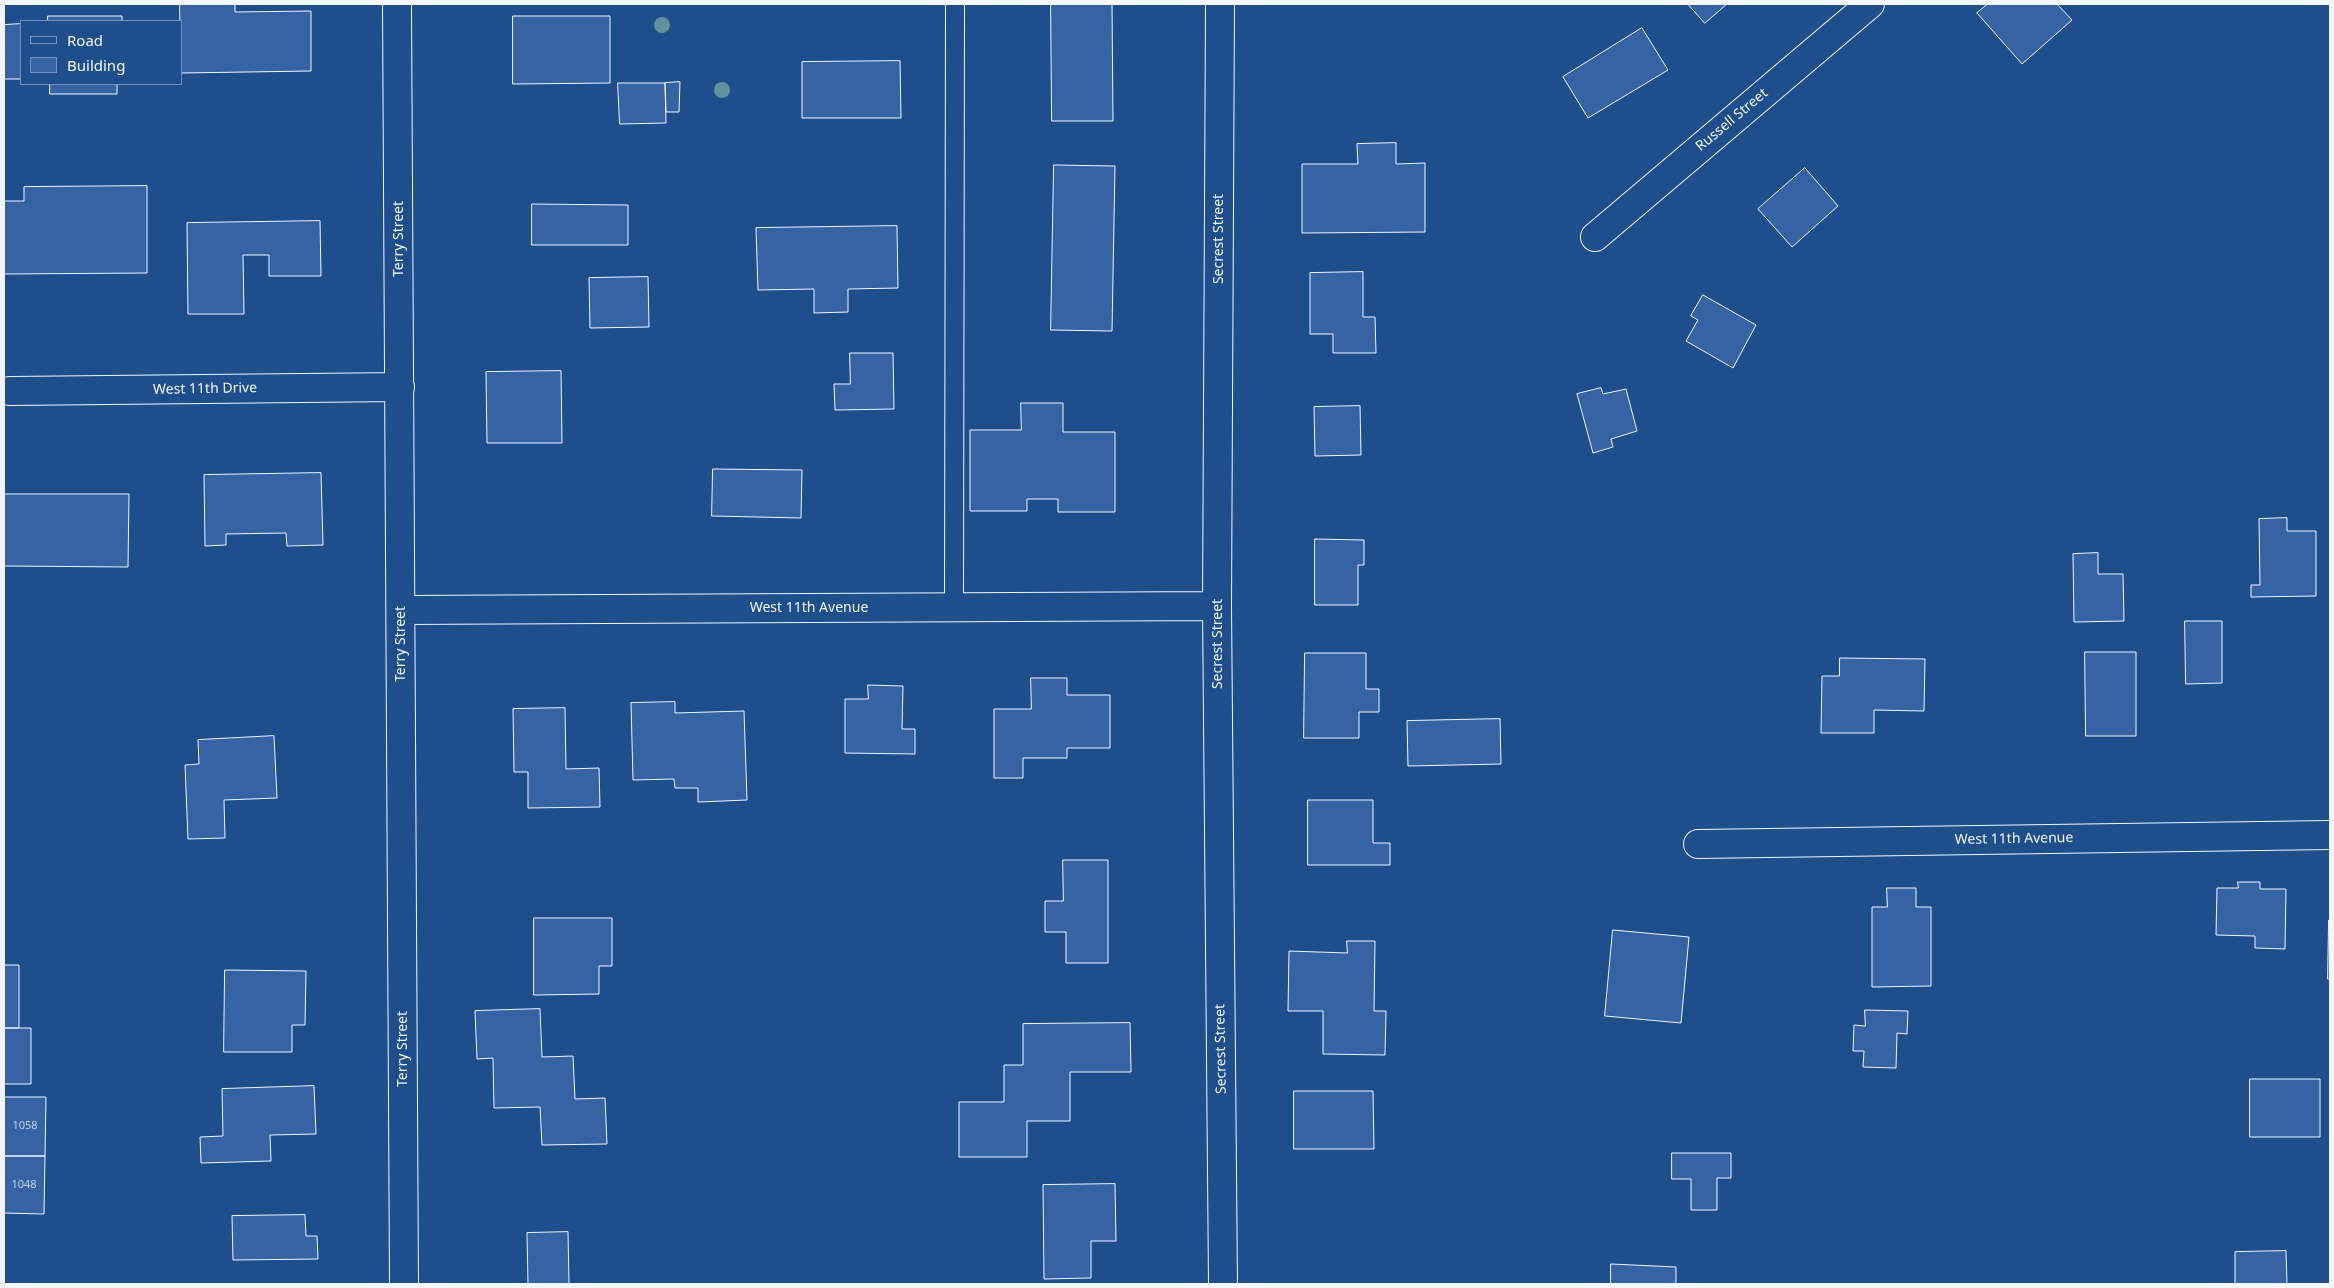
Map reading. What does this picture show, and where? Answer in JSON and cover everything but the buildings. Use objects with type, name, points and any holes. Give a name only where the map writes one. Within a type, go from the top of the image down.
[{"type":"street","name":"Terry Street","points":[[397,4],[404,1284]]},
{"type":"street","name":"Secrest Street","points":[[1220,4],[1217,606],[1223,1284]]},
{"type":"street","name":"Russell Street","points":[[1595,237],[1870,4]]},
{"type":"street","name":"West 11th Drive","points":[[10,391],[400,387]]},
{"type":"street","name":"West 11th Avenue","points":[[401,610],[1217,606]]},
{"type":"street","name":"West 11th Avenue","points":[[1698,844],[2330,835]]},
{"type":"lane","points":[[954,607],[955,4]]}]
